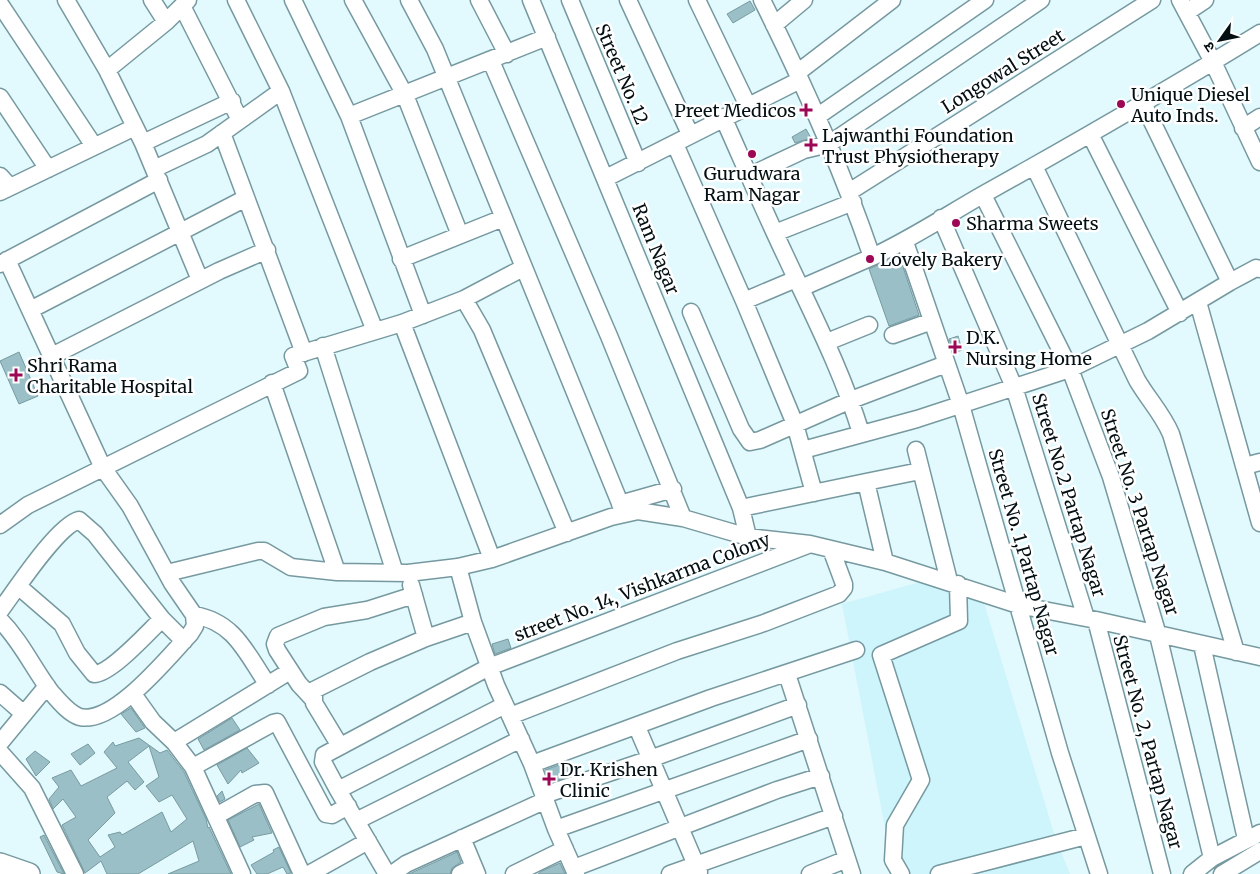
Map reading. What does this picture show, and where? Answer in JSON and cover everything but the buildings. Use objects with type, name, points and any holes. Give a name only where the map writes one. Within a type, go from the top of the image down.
[{"type":"main road","points":[[0,864],[29,874]]},
{"type":"street","points":[[66,0],[107,70],[135,126],[178,232],[200,280]]},
{"type":"street","points":[[152,0],[166,22]]},
{"type":"street","points":[[236,0],[282,91],[375,331]]},
{"type":"street","points":[[293,0],[349,116],[423,315]]},
{"type":"street","points":[[354,0],[405,95],[460,235]]},
{"type":"street","points":[[479,0],[507,54]]},
{"type":"street","name":"Ram Nagar","points":[[531,0],[742,508],[748,537]]},
{"type":"street","name":"Street No. 12","points":[[570,0],[638,163]]},
{"type":"street","points":[[628,0],[690,134]]},
{"type":"street","points":[[697,0],[748,106]]},
{"type":"street","points":[[762,0],[818,116],[851,197],[872,257]]},
{"type":"street","points":[[774,25],[804,0]]},
{"type":"street","points":[[606,178],[748,106],[798,76],[892,0]]},
{"type":"street","points":[[818,116],[985,0]]},
{"type":"street","points":[[749,176],[804,150],[829,144],[1041,0]]},
{"type":"street","name":"Longowal Street","points":[[775,233],[851,197],[1152,0]]},
{"type":"street","points":[[1205,0],[1184,6],[1213,62],[1260,162]]},
{"type":"street","points":[[415,2],[622,508]]},
{"type":"street","points":[[107,70],[166,22],[185,3],[240,120]]},
{"type":"street","points":[[0,4],[94,146]]},
{"type":"street","points":[[744,301],[799,284],[872,257],[905,242],[941,218],[1090,134],[1260,33]]},
{"type":"street","points":[[349,116],[447,79],[546,37]]},
{"type":"street","points":[[491,61],[673,489],[683,518]]},
{"type":"street","points":[[3,628],[47,686],[70,712],[81,717],[94,716],[106,712],[133,694],[184,641],[195,626],[194,615],[167,573],[130,506],[103,468],[32,309],[4,262],[207,144],[282,91]]},
{"type":"street","points":[[0,97],[48,169]]},
{"type":"street","points":[[143,143],[232,101]]},
{"type":"street","points":[[1142,103],[1230,282]]},
{"type":"street","points":[[723,117],[827,342],[851,400],[861,433]]},
{"type":"street","points":[[1243,128],[1260,117]]},
{"type":"street","points":[[3,185],[48,169],[135,126]]},
{"type":"street","points":[[222,134],[304,352]]},
{"type":"street","points":[[1090,134],[1180,313]]},
{"type":"street","points":[[675,144],[744,301],[795,424],[814,493]]},
{"type":"street","points":[[1034,166],[1146,396],[1158,408],[1171,434],[1236,652]]},
{"type":"street","name":"Street No. 3 Partap Nagar","points":[[983,195],[1070,369],[1111,477],[1158,635],[1212,858]]},
{"type":"street","points":[[32,309],[246,198]]},
{"type":"street","points":[[401,259],[503,218]]},
{"type":"street","name":"Street No.2 Partap Nagar","points":[[941,218],[1014,387],[1091,619]]},
{"type":"street","name":"Street No. 1,Partap Nagar","points":[[905,242],[961,404],[1018,605],[1099,874]]},
{"type":"street","points":[[52,356],[200,280],[267,250]]},
{"type":"street","points":[[0,525],[28,505],[298,370],[293,356],[423,315],[464,299],[523,268]]},
{"type":"street","points":[[803,450],[961,404],[1070,369],[1121,346],[1230,282],[1256,268],[1260,269]]},
{"type":"street","points":[[464,299],[482,330],[567,533]]},
{"type":"street","points":[[1198,302],[1252,464],[1260,523]]},
{"type":"street","points":[[691,312],[741,429],[747,440],[754,442],[851,400],[946,364]]},
{"type":"street","points":[[893,336],[932,321]]},
{"type":"street","points":[[402,323],[492,559]]},
{"type":"street","points":[[827,342],[869,325]]},
{"type":"street","points":[[323,346],[402,573],[414,595],[426,638]]},
{"type":"street","points":[[272,383],[337,572]]},
{"type":"street","points":[[901,874],[893,860],[895,825],[921,780],[881,655],[959,621],[953,582],[920,471],[916,450]]},
{"type":"street","points":[[742,508],[920,471]]},
{"type":"street","points":[[866,482],[885,562]]},
{"type":"street","points":[[167,573],[258,551],[264,551],[291,567],[337,572],[402,573],[458,567],[492,559],[567,533],[622,508],[673,489]]},
{"type":"street","points":[[622,508],[683,518],[748,537],[810,544],[885,562],[953,582],[1018,605],[1091,619],[1260,657]]},
{"type":"street","points":[[0,611],[48,546],[72,523],[79,520],[95,534],[162,619],[184,641]]},
{"type":"street","name":"street No. 14, Vishkarma Colony","points":[[338,790],[323,758],[340,746],[489,668],[810,544]]},
{"type":"street","points":[[387,874],[338,790],[507,711],[677,651],[764,623],[838,594],[844,588],[843,579],[831,549]]},
{"type":"street","points":[[458,567],[473,622],[489,668],[532,764],[556,829],[575,871],[679,827],[821,776]]},
{"type":"street","points":[[18,586],[62,624],[81,660],[94,674],[99,674],[117,661],[162,619]]},
{"type":"street","points":[[340,746],[312,698],[290,671],[275,644],[281,634],[324,617],[367,610],[414,595]]},
{"type":"street","points":[[194,615],[215,620],[229,630],[268,684]]},
{"type":"street","name":"Street No. 2, Partap Nagar","points":[[1091,619],[1162,874]]},
{"type":"street","points":[[312,698],[314,690],[318,687],[426,638],[473,622]]},
{"type":"street","points":[[1192,874],[1212,858],[1253,836],[1202,645]]},
{"type":"street","points":[[532,764],[637,727],[711,698],[856,650]]},
{"type":"street","points":[[174,742],[290,671]]},
{"type":"street","points":[[787,674],[850,866],[810,874]]},
{"type":"street","points":[[0,744],[47,686]]},
{"type":"street","points":[[0,693],[24,714]]},
{"type":"street","points":[[133,694],[153,722],[174,742],[192,767],[242,874]]},
{"type":"street","points":[[392,874],[406,864],[545,797],[798,705]]},
{"type":"street","points":[[192,767],[275,722],[283,730],[326,814],[332,815],[348,806]]},
{"type":"street","points":[[637,727],[697,869]]},
{"type":"street","points":[[356,821],[521,739]]},
{"type":"street","points":[[556,829],[809,739]]},
{"type":"street","points":[[0,752],[32,788],[75,874]]},
{"type":"street","points":[[216,816],[255,794],[265,794],[302,874]]},
{"type":"street","points":[[670,874],[697,869],[834,816]]},
{"type":"street","points":[[939,874],[1086,836]]},
{"type":"street","points":[[462,838],[470,872]]},
{"type":"street","points":[[309,874],[368,841]]},
{"type":"street","points":[[514,874],[565,849]]},
{"type":"street","points":[[1222,874],[1260,851]]},
{"type":"shaded area","points":[[927,580],[983,600],[1056,840],[1070,874],[894,874],[842,604]]},
{"type":"place","name":"Unique Diesel Auto Inds.","points":[[1121,104]]},
{"type":"place","name":"Preet Medicos","points":[[806,110]]},
{"type":"place","name":"Lajwanthi Foundation Trust Physiotherapy","points":[[811,145]]},
{"type":"place","name":"Gurudwara Ram Nagar","points":[[752,154]]},
{"type":"place","name":"Sharma Sweets","points":[[956,223]]},
{"type":"place","name":"Lovely Bakery","points":[[870,259]]},
{"type":"place","name":"D.K. Nursing Home","points":[[955,347]]},
{"type":"place","name":"Shri Rama Charitable Hospital","points":[[16,375]]},
{"type":"place","name":"Dr. Krishen Clinic","points":[[549,779]]}]
